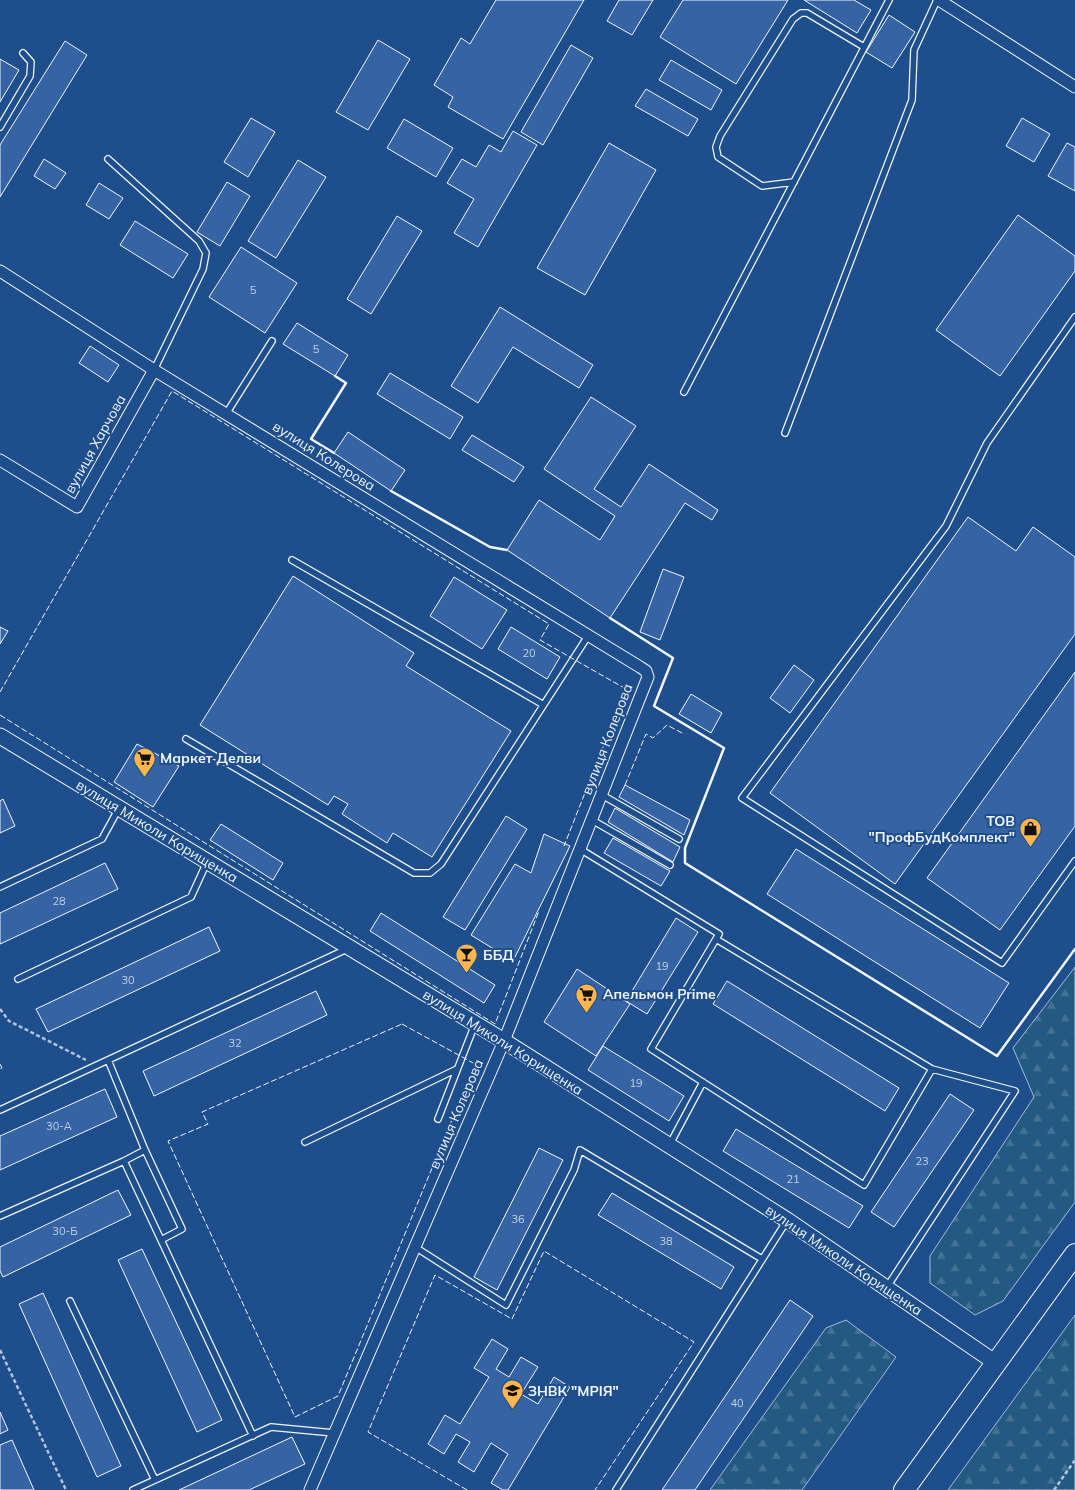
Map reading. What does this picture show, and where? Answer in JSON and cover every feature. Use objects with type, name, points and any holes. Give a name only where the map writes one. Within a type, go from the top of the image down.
[{"type":"highway","points":[[904,1490],[1075,1254]]},
{"type":"street","points":[[938,0],[1075,87]]},
{"type":"street","name":"вулиця Колерова","points":[[0,272],[154,370],[646,671],[648,676],[504,1042],[310,1490]]},
{"type":"street","name":"вулиця Харчова","points":[[0,460],[77,506],[154,370]]},
{"type":"street","name":"вулиця Миколи Корищенка","points":[[0,736],[475,1024],[670,1146],[787,1220],[996,1363]]},
{"type":"lane","points":[[684,392],[889,0]]},
{"type":"lane","points":[[785,433],[912,100],[914,50],[938,0]]},
{"type":"lane","points":[[794,182],[762,186],[718,156],[716,147],[720,136],[793,19],[801,13],[807,13],[864,47]]},
{"type":"lane","points":[[0,127],[30,76],[31,62],[23,53]]},
{"type":"lane","points":[[108,159],[199,241],[206,252],[203,269],[154,370]]},
{"type":"lane","points":[[1075,317],[987,443],[946,526],[742,798],[1002,963],[1075,861]]},
{"type":"lane","points":[[226,414],[272,341]]},
{"type":"lane","points":[[292,560],[542,704]]},
{"type":"lane","points":[[186,739],[414,873],[430,873],[441,864],[542,704],[588,636]]},
{"type":"lane","points":[[602,795],[680,839]]},
{"type":"lane","points":[[0,887],[102,839],[119,808]]},
{"type":"lane","points":[[592,820],[670,865]]},
{"type":"lane","points":[[580,849],[719,934],[651,1049],[864,1185],[932,1069]]},
{"type":"lane","points":[[18,979],[191,897],[207,862]]},
{"type":"lane","points":[[716,939],[932,1069],[1015,1090],[886,1289]]},
{"type":"lane","points":[[0,1110],[349,948]]},
{"type":"lane","points":[[438,1119],[475,1024]]},
{"type":"lane","points":[[108,1060],[145,1150],[182,1229],[161,1240]]},
{"type":"lane","points":[[305,1142],[456,1070]]},
{"type":"lane","points":[[670,1146],[703,1082]]},
{"type":"lane","points":[[0,1216],[145,1150]]},
{"type":"lane","points":[[415,1247],[506,1304],[574,1170],[580,1150],[762,1259]]},
{"type":"lane","points":[[124,1161],[253,1436]]},
{"type":"lane","points":[[616,1490],[787,1220]]},
{"type":"lane","points":[[70,1301],[155,1480]]},
{"type":"lane","points":[[133,1490],[271,1427],[334,1433]]},
{"type":"path","points":[[0,1009],[9,1021],[96,1065]]},
{"type":"path","points":[[0,1350],[66,1490]]},
{"type":"path","points":[[1054,1490],[1075,1460]]},
{"type":"green space","points":[[1075,967],[1075,1202],[1003,1301],[975,1315],[930,1283],[930,1256],[1034,1097],[1013,1048]]},
{"type":"green space","points":[[1075,1315],[1075,1490],[948,1490]]},
{"type":"green space","points":[[846,1320],[896,1357],[802,1490],[710,1490],[826,1328]]},
{"type":"building","points":[[496,0],[584,0],[503,139],[448,107],[453,97],[434,85],[461,38],[470,44]]},
{"type":"building","points":[[619,0],[653,0],[632,35],[607,21]]},
{"type":"building","points":[[683,0],[788,0],[736,84],[660,37]]},
{"type":"building","points":[[804,0],[854,0],[871,10],[857,33]]},
{"type":"building","points":[[889,15],[915,32],[892,68],[866,52]]},
{"type":"building","points":[[378,40],[410,59],[368,130],[336,112]]},
{"type":"building","points":[[65,41],[87,55],[0,197],[0,145]]},
{"type":"building","points":[[571,45],[593,58],[543,145],[521,132]]},
{"type":"building","points":[[0,59],[19,70],[0,102]]},
{"type":"building","points":[[671,60],[722,90],[711,110],[659,80]]},
{"type":"building","points":[[646,89],[698,119],[688,136],[635,106]]},
{"type":"building","points":[[251,118],[275,132],[248,177],[224,162]]},
{"type":"building","points":[[1022,118],[1050,134],[1034,162],[1006,146]]},
{"type":"building","points":[[404,119],[453,148],[436,177],[387,148]]},
{"type":"building","points":[[513,131],[537,145],[478,247],[454,233],[474,199],[447,183],[462,159],[476,167],[489,145],[501,152]]},
{"type":"building","points":[[609,143],[656,170],[585,295],[537,268]]},
{"type":"building","points":[[1067,143],[1075,147],[1075,191],[1048,176]]},
{"type":"building","points":[[44,159],[66,173],[55,189],[34,176]]},
{"type":"building","points":[[298,160],[326,177],[276,258],[248,241]]},
{"type":"building","points":[[227,182],[250,196],[220,246],[197,232]]},
{"type":"building","points":[[99,183],[123,198],[109,219],[86,205]]},
{"type":"building","points":[[1018,215],[1075,256],[1075,271],[1000,376],[936,330]]},
{"type":"building","points":[[397,216],[422,231],[371,314],[347,299]]},
{"type":"building","points":[[135,221],[188,254],[173,278],[120,245]]},
{"type":"building","points":[[241,247],[297,283],[265,333],[209,297]]},
{"type":"building","points":[[500,307],[593,365],[579,388],[513,347],[478,403],[451,386]]},
{"type":"building","points":[[297,323],[348,355],[335,376],[283,344]]},
{"type":"building","points":[[90,346],[119,365],[108,382],[79,363]]},
{"type":"building","points":[[390,373],[463,417],[450,439],[377,394]]},
{"type":"building","points":[[591,397],[636,426],[594,489],[621,507],[649,464],[718,510],[712,520],[685,503],[610,618],[507,550],[539,500],[600,540],[615,516],[544,469]]},
{"type":"building","points":[[348,432],[405,470],[391,491],[334,453]]},
{"type":"building","points":[[472,435],[524,467],[514,482],[462,450]]},
{"type":"building","points":[[968,517],[1016,551],[1033,527],[1075,557],[1075,634],[895,884],[770,793]]},
{"type":"building","points":[[663,569],[684,577],[660,640],[640,632]]},
{"type":"building","points":[[293,576],[414,653],[406,666],[511,731],[432,857],[393,833],[387,843],[342,814],[348,804],[334,796],[328,805],[200,725]]},
{"type":"building","points":[[454,577],[507,610],[482,649],[430,616]]},
{"type":"building","points":[[0,627],[8,631],[0,644]]},
{"type":"building","points":[[511,627],[560,657],[547,679],[498,649]]},
{"type":"building","points":[[794,665],[814,680],[790,713],[770,698]]},
{"type":"building","points":[[1075,672],[1075,826],[1000,930],[927,878]]},
{"type":"building","points":[[691,694],[722,713],[711,733],[679,714]]},
{"type":"building","name":"Маркет Делви","points":[[137,744],[179,766],[153,807],[114,782]]},
{"type":"building","points":[[625,785],[690,820],[684,835],[619,797]]},
{"type":"building","points":[[3,799],[15,826],[0,833],[0,801]]},
{"type":"building","points":[[615,808],[680,847],[673,862],[608,822]]},
{"type":"building","points":[[506,816],[527,829],[465,930],[443,917]]},
{"type":"building","points":[[221,824],[283,863],[273,880],[210,840]]},
{"type":"building","points":[[544,834],[570,846],[513,961],[471,935],[515,864],[531,873]]},
{"type":"building","points":[[613,838],[670,871],[661,886],[604,853]]},
{"type":"building","points":[[796,849],[1009,983],[980,1028],[767,894]]},
{"type":"building","points":[[105,863],[118,889],[0,944],[0,913]]},
{"type":"building","points":[[381,913],[495,985],[484,1003],[370,931]]},
{"type":"building","points":[[676,918],[698,932],[647,1014],[626,1001]]},
{"type":"building","points":[[209,927],[220,951],[48,1032],[36,1009]]},
{"type":"building","name":"Апельмон Prime","points":[[577,969],[630,1004],[596,1056],[544,1022]]},
{"type":"building","points":[[727,981],[899,1088],[885,1111],[713,1004]]},
{"type":"building","points":[[316,991],[327,1015],[154,1096],[143,1071]]},
{"type":"building","points":[[603,1046],[684,1096],[669,1121],[588,1070]]},
{"type":"building","points":[[105,1089],[117,1117],[0,1170],[0,1136]]},
{"type":"building","points":[[950,1094],[974,1110],[894,1227],[871,1212]]},
{"type":"building","points":[[736,1129],[863,1206],[849,1228],[723,1151]]},
{"type":"building","points":[[539,1148],[563,1160],[497,1290],[474,1277]]},
{"type":"building","points":[[118,1190],[131,1215],[3,1277],[0,1271],[0,1247]]},
{"type":"building","points":[[612,1193],[734,1267],[721,1289],[598,1215]]},
{"type":"building","points":[[142,1249],[222,1420],[197,1432],[118,1260]]},
{"type":"building","points":[[43,1293],[121,1466],[97,1477],[19,1304]]},
{"type":"building","points":[[790,1300],[813,1316],[695,1490],[662,1490]]},
{"type":"building","name":"ЗНВК \"МРІЯ\"","points":[[492,1339],[508,1349],[496,1369],[509,1377],[521,1357],[538,1367],[521,1394],[538,1404],[554,1377],[570,1387],[508,1490],[503,1490],[491,1483],[508,1454],[491,1443],[474,1472],[458,1462],[470,1442],[456,1434],[444,1454],[428,1444],[445,1415],[460,1424],[489,1377],[474,1368]]},
{"type":"building","points":[[0,1412],[8,1430],[0,1434]]},
{"type":"building","points":[[292,1437],[305,1464],[249,1490],[179,1490]]},
{"type":"building","points":[[12,1440],[34,1490],[0,1490],[0,1445]]},
{"type":"fence","points":[[0,692],[172,391],[549,624],[540,640],[626,689],[564,846]]},
{"type":"fence","points":[[0,715],[495,1024],[539,911]]},
{"type":"fence","points":[[625,785],[646,734],[653,738],[667,725],[684,734]]},
{"type":"fence","points":[[402,1024],[475,1064],[338,1396],[295,1417],[168,1141],[208,1124],[202,1112],[402,1024]]},
{"type":"fence","points":[[0,1064],[2,1068],[0,1069]]},
{"type":"fence","points":[[467,1490],[368,1432],[435,1275],[512,1319],[544,1251],[694,1342],[595,1490]]},
{"type":"wall","points":[[334,453],[311,439],[346,383],[335,376]]},
{"type":"wall","points":[[391,491],[490,547],[507,550]]},
{"type":"wall","points":[[610,618],[673,658],[654,706],[724,748],[685,848],[685,863],[997,1056],[1075,949]]},
{"type":"place","name":"Маркет Делви","points":[[144,777]]},
{"type":"place","name":"ТОВ \"ПрофБудКомплект\"","points":[[1031,848]]},
{"type":"place","name":"ББД","points":[[467,974]]},
{"type":"place","name":"Апельмон Prime","points":[[587,1013]]},
{"type":"place","name":"ЗНВК \"МРІЯ\"","points":[[512,1410]]}]
